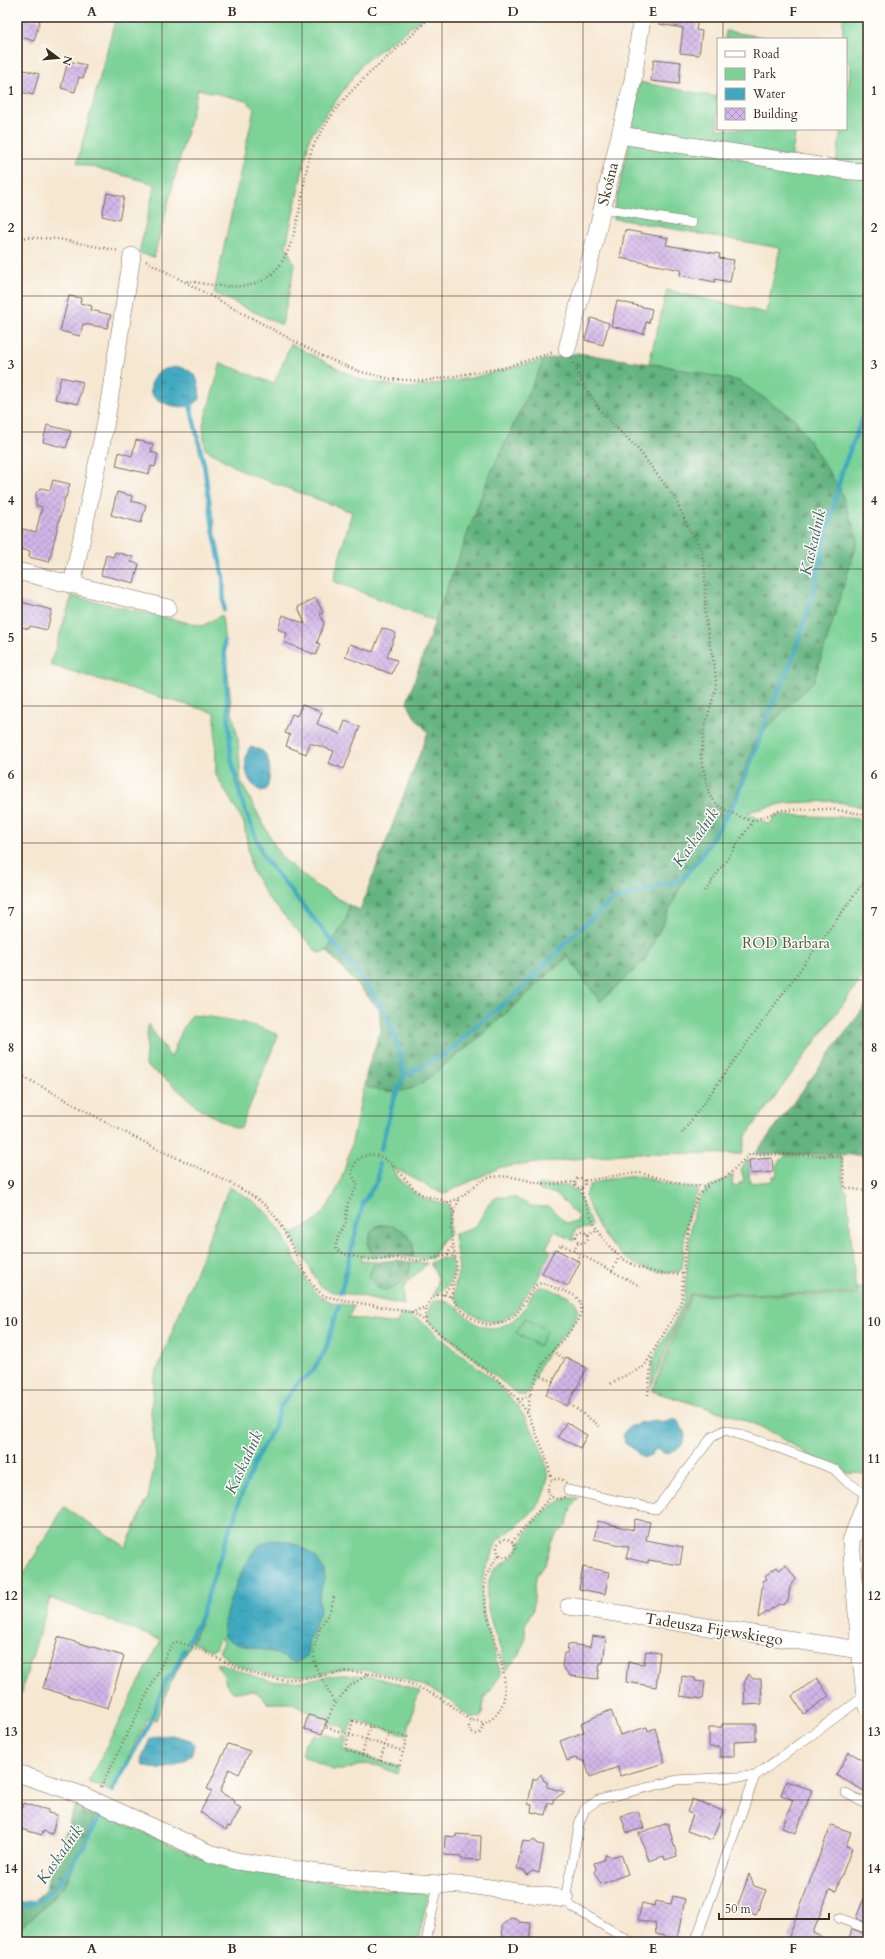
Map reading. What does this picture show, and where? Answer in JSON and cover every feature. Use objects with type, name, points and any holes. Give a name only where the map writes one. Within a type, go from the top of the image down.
[{"type":"street","name":"Skośna","points":[[567,349],[633,80],[642,17]]},
{"type":"street","points":[[620,135],[851,171],[868,172]]},
{"type":"street","points":[[72,585],[106,421],[132,256]]},
{"type":"street","points":[[17,571],[168,608]]},
{"type":"street","points":[[866,1702],[860,1650],[852,1541],[868,1496]]},
{"type":"street","name":"Tadeusza Fijewskiego","points":[[569,1606],[860,1650]]},
{"type":"street","points":[[17,1773],[88,1798],[209,1853],[237,1861],[368,1880],[476,1886],[565,1898]]},
{"type":"lane","points":[[602,208],[692,223]]},
{"type":"lane","points":[[568,1490],[629,1504],[656,1508],[712,1437],[725,1430],[757,1440],[834,1469],[845,1480],[868,1496]]},
{"type":"lane","points":[[631,1942],[572,1907],[565,1898],[580,1821],[585,1809],[598,1800],[677,1780],[755,1776],[866,1702]]},
{"type":"lane","points":[[694,1942],[755,1776]]},
{"type":"lane","points":[[846,1793],[868,1805]]},
{"type":"lane","points":[[426,1942],[438,1884]]},
{"type":"lane","points":[[839,1918],[868,1929]]},
{"type":"path","points":[[184,281],[231,287],[253,284],[271,276],[281,264],[291,244],[310,154],[324,127],[352,88],[430,17]]},
{"type":"path","points":[[17,237],[82,242],[114,249],[148,261],[322,356],[358,371],[390,379],[423,381],[503,368],[567,349],[582,384],[604,416],[637,448],[675,498],[690,531],[701,548],[705,570],[706,614],[710,646],[715,666],[716,687],[705,726],[700,757],[709,795],[720,806],[740,817],[754,821]]},
{"type":"path","points":[[705,891],[754,821],[781,810],[831,809],[868,815]]},
{"type":"path","points":[[682,1133],[868,876]]},
{"type":"path","points":[[17,1073],[154,1147],[256,1199],[276,1216],[314,1287],[320,1293],[328,1297],[411,1313],[426,1323],[499,1381],[518,1399],[528,1414],[539,1437],[552,1481]]},
{"type":"path","points":[[447,1202],[459,1199],[476,1184],[491,1177],[512,1176],[548,1184],[575,1182],[580,1178],[585,1181],[601,1177],[632,1173],[650,1175],[685,1185],[703,1186],[726,1177],[742,1164],[747,1155],[750,1154],[842,1156],[846,1188],[866,1191],[868,1198]]},
{"type":"path","points":[[454,1212],[452,1206],[447,1202],[421,1193],[408,1182],[392,1164],[373,1155],[362,1156],[354,1165],[352,1173],[357,1186],[348,1203],[345,1224],[336,1243],[336,1250],[344,1254],[371,1260],[398,1258],[424,1261],[447,1255],[454,1257]]},
{"type":"path","points":[[581,1189],[586,1185],[585,1181]]},
{"type":"path","points":[[575,1182],[577,1188],[581,1189],[596,1229],[605,1242],[620,1257],[635,1267],[658,1273],[684,1274]]},
{"type":"path","points":[[610,1384],[617,1378],[639,1369],[652,1354],[678,1310],[682,1297],[685,1252],[690,1213],[698,1196],[710,1184]]},
{"type":"path","points":[[451,1297],[457,1269],[451,1229],[454,1212],[459,1199]]},
{"type":"path","points":[[587,1234],[596,1229]]},
{"type":"path","points":[[579,1242],[576,1237],[577,1233],[584,1231],[587,1234]]},
{"type":"path","points":[[579,1242],[584,1242],[587,1240],[587,1234]]},
{"type":"path","points":[[573,1251],[579,1242]]},
{"type":"path","points":[[558,1250],[561,1244],[640,1286]]},
{"type":"path","points":[[447,1255],[453,1245]]},
{"type":"path","points":[[578,1260],[581,1255]]},
{"type":"path","points":[[612,1271],[620,1257]]},
{"type":"path","points":[[443,1295],[454,1281]]},
{"type":"path","points":[[411,1313],[426,1307],[434,1298],[443,1295],[451,1297],[472,1318],[482,1323],[493,1324],[504,1321],[516,1314],[531,1290],[538,1284],[548,1284],[569,1292],[579,1302],[580,1315],[569,1334],[552,1351],[538,1374],[532,1393],[528,1414]]},
{"type":"path","points":[[426,1307],[424,1315],[426,1323]]},
{"type":"path","points":[[552,1351],[565,1359]]},
{"type":"path","points":[[648,1395],[652,1354]]},
{"type":"path","points":[[538,1374],[553,1382]]},
{"type":"path","points":[[518,1399],[524,1399],[532,1393]]},
{"type":"path","points":[[570,1404],[602,1428]]},
{"type":"path","points":[[512,1542],[551,1496]]},
{"type":"path","points":[[502,1540],[512,1542],[514,1548],[510,1556],[506,1557],[500,1554],[497,1548],[502,1540]]},
{"type":"path","points":[[482,1724],[493,1718],[499,1710],[504,1696],[505,1681],[502,1663],[490,1626],[484,1593],[488,1571],[500,1554]]},
{"type":"path","points":[[334,1597],[331,1610],[320,1629],[314,1650],[315,1666],[334,1704]]},
{"type":"path","points":[[88,1798],[169,1650],[172,1645],[177,1642],[264,1676],[293,1679],[345,1672],[385,1676],[423,1688],[439,1697],[471,1722]]},
{"type":"path","points":[[368,1674],[350,1686],[334,1704],[325,1728],[403,1751]]},
{"type":"path","points":[[471,1722],[476,1720],[482,1724]]},
{"type":"path","points":[[353,1721],[407,1737],[399,1766],[345,1750],[349,1735],[353,1721]]},
{"type":"path","points":[[471,1722],[469,1729],[475,1734],[481,1731],[482,1724]]},
{"type":"path","points":[[362,1755],[370,1726]]},
{"type":"path","points":[[380,1760],[389,1732]]},
{"type":"green space","points":[[116,17],[424,17],[363,63],[310,137],[286,246],[295,265],[282,325],[214,293],[254,109],[247,101],[198,89],[154,257],[139,253],[155,184],[77,163]]},
{"type":"green space","name":"ROD Barbara","points":[[843,17],[868,17],[868,808],[833,801],[786,803],[747,812],[769,825],[776,815],[839,817],[868,820],[868,970],[746,1136],[742,1154],[631,1153],[501,1167],[443,1194],[392,1167],[401,1181],[416,1194],[450,1207],[449,1235],[442,1240],[432,1258],[413,1258],[413,1244],[406,1234],[391,1226],[381,1225],[376,1227],[369,1242],[370,1250],[375,1258],[362,1256],[361,1261],[375,1262],[370,1273],[380,1288],[393,1288],[406,1280],[411,1262],[427,1263],[406,1284],[403,1296],[404,1305],[356,1295],[332,1292],[320,1286],[291,1234],[309,1225],[318,1218],[328,1205],[336,1190],[343,1174],[348,1156],[364,1086],[390,1091],[411,1089],[428,1078],[473,1043],[568,956],[644,962],[682,884],[733,803],[757,738],[814,681],[739,381],[649,363],[667,290],[766,313],[780,248],[612,218],[632,131],[639,82],[716,97],[717,92],[717,130],[796,130],[791,160],[836,164],[841,130],[847,130],[847,92],[851,68],[847,59],[847,38],[843,38]]},
{"type":"green space","points":[[726,31],[768,38],[725,38]]},
{"type":"green space","points":[[291,344],[360,380],[409,388],[471,378],[544,360],[488,479],[435,621],[333,581],[352,512],[244,472],[205,449],[203,425],[221,363],[274,384]]},
{"type":"green space","points":[[577,353],[665,366],[739,381],[795,419],[840,489],[858,540],[814,681],[757,738],[733,803],[682,884],[644,961],[600,1002],[568,957],[480,1036],[422,1083],[401,1091],[388,1091],[370,1088],[364,1086],[368,1067],[381,1030],[379,1009],[327,951],[346,920],[349,905],[360,910],[428,732],[414,716],[407,702],[435,621],[488,479],[544,360]]},
{"type":"green space","points":[[72,596],[202,626],[222,615],[232,713],[238,738],[241,782],[281,857],[315,885],[349,905],[346,920],[327,951],[318,953],[268,898],[251,869],[244,823],[216,775],[215,713],[50,665]]},
{"type":"green space","points":[[868,1002],[868,1155],[755,1154]]},
{"type":"green space","points":[[192,1015],[225,1019],[247,1024],[278,1035],[241,1128],[235,1128],[200,1109],[169,1082],[145,1065],[148,1024],[171,1058],[183,1028]]},
{"type":"green space","points":[[785,1156],[841,1157],[844,1189],[847,1191],[856,1293],[690,1294],[651,1386],[652,1365],[657,1351],[672,1327],[684,1301],[691,1225],[697,1202],[705,1190],[733,1175],[732,1186],[738,1186],[740,1182],[744,1181],[741,1168],[748,1160],[750,1183],[773,1181],[773,1176],[777,1176],[776,1165]]},
{"type":"green space","points":[[635,1175],[678,1187],[699,1189],[691,1207],[685,1229],[682,1268],[680,1271],[662,1272],[646,1269],[632,1262],[619,1252],[607,1239],[598,1225],[585,1195],[590,1185],[611,1178]]},
{"type":"green space","points":[[538,1185],[568,1186],[576,1190],[592,1224],[589,1228],[576,1229],[573,1237],[574,1241],[555,1231],[546,1248],[551,1251],[536,1282],[530,1288],[515,1312],[501,1321],[490,1322],[473,1315],[459,1303],[455,1296],[455,1284],[459,1270],[454,1234],[471,1229],[479,1221],[490,1202],[498,1197],[514,1197],[531,1206],[550,1207],[566,1223],[577,1222],[578,1216],[562,1200],[553,1193],[540,1191]]},
{"type":"green space","points":[[229,1187],[252,1200],[269,1215],[282,1233],[296,1262],[316,1293],[329,1301],[354,1306],[348,1318],[397,1324],[401,1314],[407,1315],[420,1321],[488,1375],[520,1410],[529,1425],[543,1455],[547,1470],[547,1480],[542,1498],[537,1506],[517,1526],[497,1541],[484,1575],[482,1602],[484,1615],[501,1675],[485,1697],[481,1718],[469,1716],[444,1696],[431,1689],[412,1681],[382,1673],[349,1669],[311,1675],[287,1676],[250,1670],[238,1665],[219,1652],[223,1643],[220,1638],[215,1649],[211,1650],[192,1643],[201,1622],[170,1685],[156,1720],[148,1718],[111,1791],[88,1782],[161,1640],[50,1598],[17,1705],[17,1585],[64,1507],[126,1547],[148,1497],[156,1457],[151,1413],[154,1378]]},
{"type":"green space","points":[[379,1225],[394,1227],[405,1233],[412,1243],[413,1258],[395,1255],[375,1258],[368,1245],[368,1240],[371,1232]]},
{"type":"green space","points":[[441,1258],[451,1260],[453,1266],[452,1277],[450,1282],[442,1290],[432,1296],[437,1286],[438,1279],[430,1263]]},
{"type":"green space","points":[[397,1260],[411,1262],[409,1271],[399,1285],[385,1290],[373,1284],[369,1276],[375,1262]]},
{"type":"green space","points":[[543,1286],[570,1298],[577,1305],[577,1313],[566,1332],[544,1358],[530,1389],[524,1396],[517,1394],[430,1322],[427,1314],[432,1302],[441,1300],[448,1301],[455,1305],[474,1322],[493,1328],[503,1326],[517,1317],[524,1310],[532,1293],[539,1287]]},
{"type":"green space","points":[[857,1288],[868,1288],[868,1475],[847,1473],[833,1468],[761,1427],[721,1412],[652,1391],[691,1295],[857,1295]]},
{"type":"green space","points":[[525,1318],[547,1330],[539,1346],[516,1333]]},
{"type":"green space","points":[[567,1498],[579,1498],[571,1508],[566,1526],[555,1536],[551,1543],[546,1561],[536,1577],[533,1609],[525,1625],[525,1639],[523,1647],[519,1656],[506,1670],[488,1609],[488,1585],[492,1573],[501,1564],[511,1558],[526,1533],[543,1513]]},
{"type":"green space","points":[[216,1664],[222,1664],[259,1678],[275,1681],[290,1682],[333,1676],[361,1675],[391,1681],[420,1691],[415,1703],[407,1735],[353,1720],[348,1733],[344,1731],[345,1727],[327,1723],[329,1719],[317,1716],[293,1703],[267,1703],[254,1691],[233,1692],[226,1684],[224,1676]]},
{"type":"green space","points":[[314,1734],[320,1736],[324,1734],[341,1739],[343,1735],[347,1737],[343,1750],[399,1767],[397,1774],[379,1766],[365,1764],[345,1770],[333,1770],[304,1756],[302,1752],[304,1744]]},
{"type":"green space","points":[[75,1806],[86,1807],[94,1819],[66,1883],[43,1909],[21,1926],[19,1942],[17,1942],[17,1904],[35,1900],[45,1890]]},
{"type":"green space","points":[[86,1807],[219,1866],[374,1889],[426,1893],[428,1896],[418,1942],[19,1942],[21,1926],[43,1909],[66,1883],[94,1819]]},
{"type":"water","points":[[179,367],[194,375],[199,387],[200,399],[192,405],[184,407],[163,403],[151,394],[154,376],[162,370]]},
{"type":"water","points":[[250,747],[262,751],[268,758],[270,775],[266,790],[261,791],[256,788],[246,772],[246,759]]},
{"type":"water","points":[[655,1420],[663,1423],[668,1420],[677,1420],[685,1432],[684,1441],[678,1449],[666,1454],[656,1449],[651,1455],[643,1458],[625,1442],[623,1434],[633,1425]]},
{"type":"water","points":[[274,1540],[291,1542],[300,1546],[315,1556],[324,1570],[324,1579],[319,1597],[320,1612],[309,1639],[307,1656],[295,1663],[273,1652],[236,1644],[224,1637],[223,1629],[228,1605],[244,1567],[257,1548],[263,1543]]},
{"type":"water","points":[[172,1735],[191,1740],[194,1744],[192,1753],[188,1758],[183,1762],[169,1767],[155,1768],[143,1765],[141,1759],[150,1739],[157,1736]]},
{"type":"building","points":[[22,17],[40,20],[34,41],[17,36]]},
{"type":"building","points":[[659,17],[698,17],[696,30],[702,31],[699,55],[680,53],[683,28],[659,24]]},
{"type":"building","points":[[654,59],[681,62],[679,84],[651,81]]},
{"type":"building","points":[[68,61],[86,65],[83,78],[79,77],[75,92],[61,88]]},
{"type":"building","points":[[17,68],[39,74],[33,95],[17,91]]},
{"type":"building","points":[[107,193],[124,197],[119,220],[102,216]]},
{"type":"building","points":[[625,230],[668,238],[666,245],[720,254],[719,258],[734,260],[730,282],[715,279],[715,282],[680,275],[681,270],[620,258]]},
{"type":"building","points":[[69,296],[81,298],[80,303],[92,306],[91,310],[111,315],[107,328],[83,324],[80,336],[60,331]]},
{"type":"building","points":[[617,301],[652,309],[649,323],[646,322],[644,334],[611,326]]},
{"type":"building","points":[[591,318],[609,323],[603,345],[585,340]]},
{"type":"building","points":[[61,377],[83,382],[78,404],[55,399]]},
{"type":"building","points":[[47,425],[71,431],[66,448],[43,442]]},
{"type":"building","points":[[136,440],[153,444],[151,452],[158,454],[155,467],[151,466],[149,474],[116,466],[119,452],[132,456]]},
{"type":"building","points":[[53,480],[70,484],[65,497],[49,562],[29,557],[30,551],[19,549],[23,529],[36,532],[42,507],[36,505],[36,493],[41,488],[50,490]]},
{"type":"building","points":[[117,492],[132,496],[131,501],[146,505],[141,523],[111,515]]},
{"type":"building","points":[[115,552],[133,557],[131,562],[139,564],[134,583],[101,575],[106,555],[113,557]]},
{"type":"building","points":[[316,598],[323,613],[320,614],[324,623],[317,643],[320,644],[316,655],[284,642],[287,633],[278,629],[283,615],[305,624],[298,607]]},
{"type":"building","points":[[17,601],[52,610],[47,630],[30,626],[29,629],[17,626]]},
{"type":"building","points":[[382,628],[396,633],[387,657],[397,660],[392,674],[345,657],[350,644],[373,652]]},
{"type":"building","points":[[302,705],[322,712],[317,724],[340,734],[345,721],[360,727],[344,769],[329,763],[334,751],[310,743],[306,754],[286,746],[290,735],[285,733],[292,714],[297,716]]},
{"type":"building","points":[[772,1158],[773,1172],[750,1174],[749,1160]]},
{"type":"building","points":[[555,1249],[580,1262],[568,1286],[542,1273]]},
{"type":"building","points":[[566,1357],[587,1368],[567,1406],[546,1395]]},
{"type":"building","points":[[566,1422],[587,1435],[580,1448],[558,1437]]},
{"type":"building","points":[[635,1519],[650,1522],[646,1540],[683,1547],[680,1565],[648,1560],[648,1563],[626,1558],[629,1547],[594,1539],[598,1521],[633,1530]]},
{"type":"building","points":[[786,1565],[796,1579],[790,1587],[788,1601],[783,1605],[779,1604],[758,1618],[763,1581],[767,1579],[765,1576],[777,1567],[779,1570]]},
{"type":"building","points":[[583,1567],[609,1572],[605,1594],[579,1589]]},
{"type":"building","points":[[592,1636],[606,1638],[603,1663],[600,1663],[598,1679],[570,1676],[562,1666],[564,1653],[567,1653],[568,1644],[590,1647]]},
{"type":"building","points":[[58,1637],[124,1656],[108,1708],[43,1688]]},
{"type":"building","points":[[646,1651],[660,1653],[656,1687],[626,1682],[628,1662],[644,1664]]},
{"type":"building","points":[[749,1674],[753,1679],[761,1679],[762,1704],[745,1705],[744,1683]]},
{"type":"building","points":[[682,1676],[695,1678],[695,1681],[705,1682],[703,1699],[680,1696]]},
{"type":"building","points":[[817,1678],[829,1696],[804,1714],[792,1696]]},
{"type":"building","points":[[611,1710],[620,1735],[647,1727],[648,1731],[655,1728],[665,1763],[620,1776],[618,1767],[590,1777],[585,1762],[575,1758],[567,1761],[560,1741],[584,1732],[581,1723]]},
{"type":"building","points":[[308,1715],[327,1720],[322,1734],[304,1729]]},
{"type":"building","points":[[722,1724],[756,1724],[756,1741],[734,1742],[734,1757],[720,1757],[720,1747],[709,1747],[709,1727],[722,1727]]},
{"type":"building","points":[[228,1744],[250,1751],[239,1774],[229,1769],[220,1792],[235,1801],[234,1804],[241,1808],[230,1827],[228,1826],[226,1830],[200,1812],[212,1791],[207,1789]]},
{"type":"building","points":[[849,1752],[868,1763],[868,1793],[836,1775]]},
{"type":"building","points":[[541,1774],[544,1781],[547,1782],[547,1787],[565,1792],[553,1800],[553,1803],[548,1803],[546,1815],[531,1812],[532,1805],[528,1804],[533,1779],[537,1779]]},
{"type":"building","points":[[786,1781],[812,1790],[796,1833],[782,1828],[793,1800],[781,1795]]},
{"type":"building","points":[[692,1799],[723,1811],[712,1840],[687,1831],[693,1815],[687,1812]]},
{"type":"building","points":[[23,1803],[48,1810],[48,1813],[57,1815],[52,1834],[43,1831],[42,1835],[17,1828]]},
{"type":"building","points":[[638,1811],[644,1828],[627,1833],[621,1816]]},
{"type":"building","points":[[668,1823],[677,1856],[665,1860],[664,1856],[649,1861],[639,1833]]},
{"type":"building","points":[[831,1825],[851,1832],[846,1846],[852,1848],[836,1891],[830,1889],[813,1933],[832,1942],[795,1942],[788,1939]]},
{"type":"building","points":[[456,1834],[481,1836],[480,1860],[461,1859],[461,1856],[444,1855],[445,1836],[456,1837]]},
{"type":"building","points":[[534,1839],[537,1844],[544,1845],[539,1873],[532,1871],[527,1875],[524,1870],[517,1869],[520,1853],[523,1841],[530,1842]]},
{"type":"building","points":[[606,1854],[612,1857],[621,1854],[628,1874],[601,1884],[594,1872],[596,1869],[594,1863],[604,1860]]},
{"type":"building","points":[[749,1874],[754,1886],[766,1890],[756,1915],[737,1908]]},
{"type":"building","points":[[868,1891],[868,1923],[856,1918]]},
{"type":"building","points":[[673,1896],[685,1899],[677,1939],[656,1934],[655,1923],[638,1920],[642,1903],[654,1906],[655,1901],[671,1904]]},
{"type":"building","points":[[511,1918],[517,1919],[519,1922],[531,1923],[529,1942],[503,1942],[502,1925]]},
{"type":"building","points":[[852,1929],[868,1935],[868,1942],[848,1942]]},
{"type":"waterway","points":[[190,405],[204,464],[213,528],[223,576],[224,610]]},
{"type":"waterway","name":"Kaskadnik","points":[[381,1149],[393,1101],[404,1076],[448,1052],[476,1026],[517,993],[571,937],[612,900],[681,880],[701,857],[737,798],[772,706],[796,650],[816,582],[842,471],[864,414],[868,410]]},
{"type":"waterway","points":[[224,641],[231,758],[242,802],[264,858],[354,968],[386,1012],[398,1045],[404,1076]]},
{"type":"waterway","name":"Kaskadnik","points":[[341,1292],[363,1203],[378,1180],[379,1164]]},
{"type":"waterway","name":"Kaskadnik","points":[[188,1641],[200,1619],[230,1527],[236,1516],[239,1501],[257,1457],[274,1427],[280,1407],[299,1382],[312,1372],[325,1351],[339,1305]]},
{"type":"waterway","name":"Kaskadnik","points":[[152,1717],[166,1680],[174,1672],[184,1650]]},
{"type":"waterway","name":"Kaskadnik","points":[[112,1791],[151,1721]]},
{"type":"waterway","name":"Kaskadnik","points":[[17,1912],[21,1906],[41,1899],[58,1884],[74,1862],[99,1818]]}]
